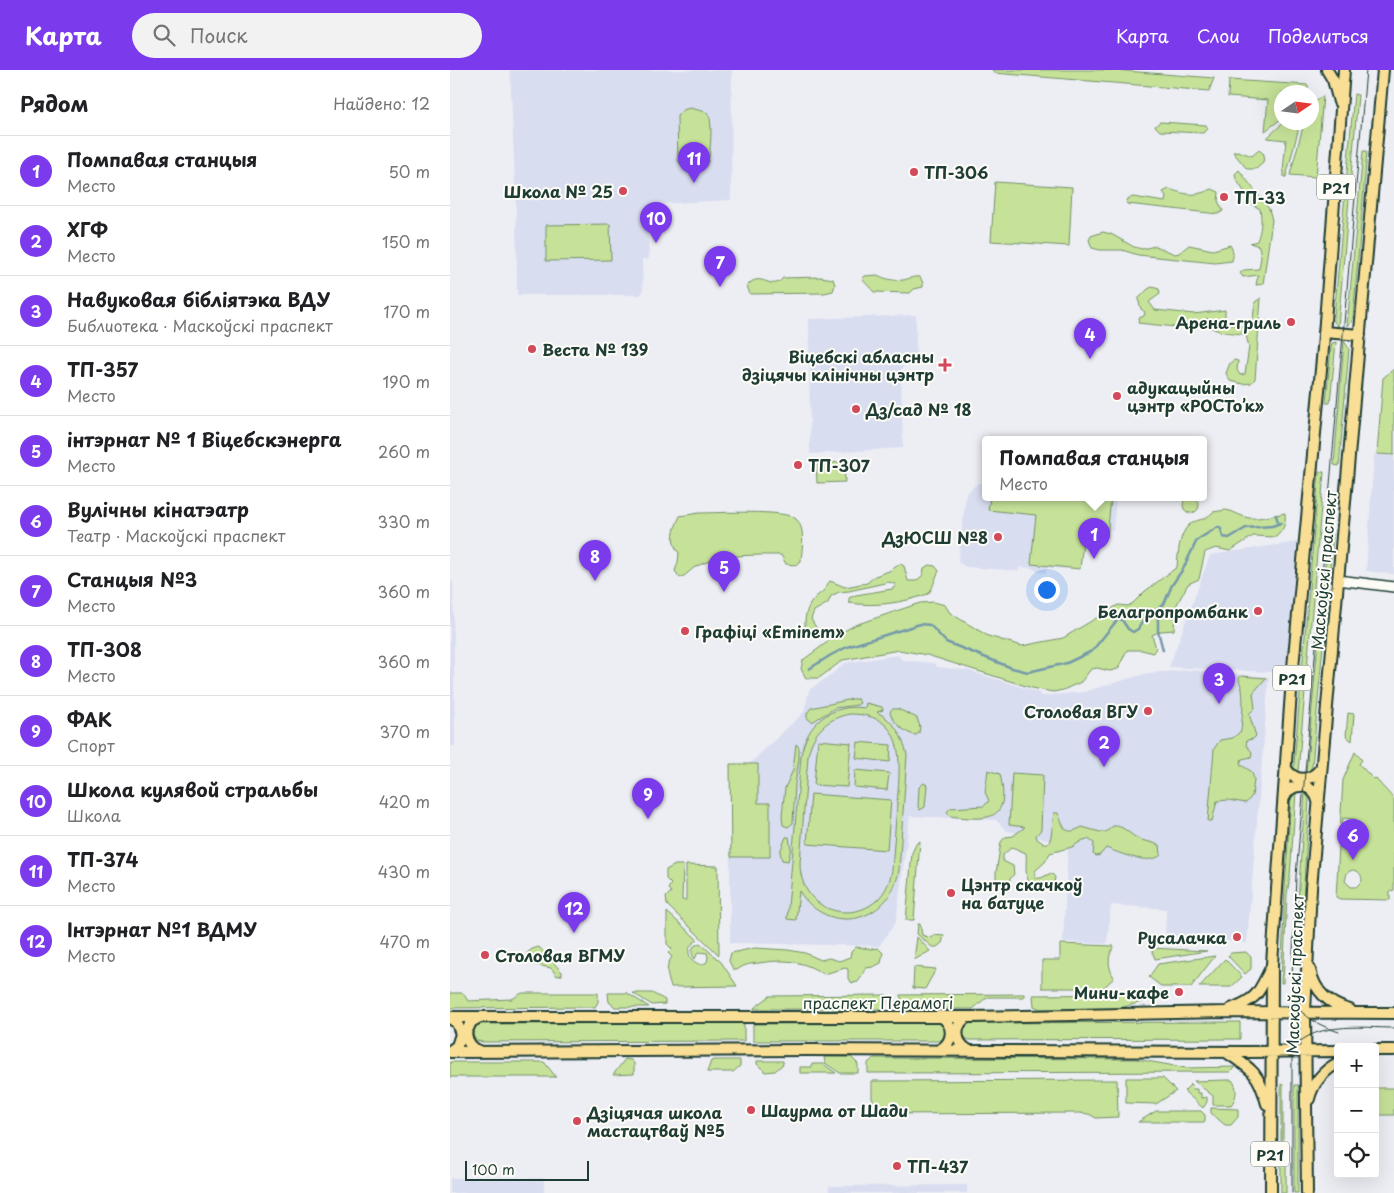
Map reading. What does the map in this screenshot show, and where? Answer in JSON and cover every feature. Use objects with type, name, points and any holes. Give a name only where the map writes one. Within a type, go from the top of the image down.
[{"type":"main road","points":[[1327,70],[1333,80],[1341,113]]},
{"type":"main road","name":"Маскоўскі праспект","points":[[1271,1193],[1272,964],[1285,767],[1324,332],[1344,70]]},
{"type":"main road","name":"Маскоўскі праспект","points":[[1307,1193],[1305,1012],[1311,888],[1383,70]]},
{"type":"main road","points":[[1324,332],[1360,336]]},
{"type":"main road","points":[[1285,767],[1294,777],[1302,779],[1310,778],[1321,768]]},
{"type":"main road","points":[[1283,803],[1285,795],[1290,789],[1301,786],[1312,790],[1317,796],[1318,804]]},
{"type":"main road","points":[[1308,959],[1312,980],[1321,994],[1332,1004],[1359,1013]]},
{"type":"main road","points":[[1226,1012],[1253,999],[1258,994],[1272,964]]},
{"type":"main road","name":"праспект Перамогі","points":[[450,1017],[967,1017],[1226,1012],[1394,1013]]},
{"type":"main road","points":[[939,1050],[949,1041],[952,1032],[947,1021],[940,1016]]},
{"type":"main road","points":[[450,1017],[457,1023],[461,1034],[457,1046],[450,1052]]},
{"type":"main road","points":[[483,1017],[471,1022],[466,1033],[469,1044],[475,1050],[483,1052]]},
{"type":"main road","points":[[967,1017],[959,1025],[957,1032],[961,1044],[968,1050]]},
{"type":"main road","points":[[450,1052],[968,1050],[1271,1052],[1334,1050]]},
{"type":"main road","points":[[1379,1050],[1394,1050]]},
{"type":"main road","points":[[1226,1052],[1247,1066],[1257,1076],[1270,1115]]},
{"type":"main road","points":[[1307,1113],[1310,1095],[1325,1071],[1334,1065]]},
{"type":"street","points":[[1338,580],[1394,586]]},
{"type":"shaded area","name":"Школа № 25","points":[[510,70],[732,70],[731,200],[657,204],[657,223],[648,223],[649,259],[642,259],[643,292],[640,295],[517,295],[516,204]]},
{"type":"shaded area","name":"Дз/сад № 18","points":[[916,315],[916,365],[904,364],[901,371],[903,448],[810,454],[809,319]]},
{"type":"shaded area","points":[[1374,454],[1394,456],[1394,574],[1366,571]]},
{"type":"shaded area","points":[[978,483],[982,484],[982,501],[1116,501],[1113,530],[1108,530],[1107,537],[1084,534],[1080,569],[1047,568],[1046,573],[1038,572],[1032,568],[1020,567],[1018,571],[966,567],[958,562],[966,494]]},
{"type":"shaded area","points":[[1297,542],[1286,673],[1169,667],[1210,555]]},
{"type":"shaded area","points":[[453,581],[455,746],[450,746],[450,582]]},
{"type":"shaded area","points":[[898,655],[902,660],[934,663],[937,667],[966,670],[1035,691],[1043,696],[1083,692],[1148,673],[1191,670],[1269,677],[1247,943],[1165,935],[1166,909],[1111,905],[1107,944],[1063,942],[1068,844],[1007,831],[996,820],[910,816],[896,922],[879,946],[730,943],[730,764],[749,764],[804,712],[809,690],[844,663]]},
{"type":"shaded area","points":[[450,1178],[544,1178],[544,1193],[450,1193]]},
{"type":"shaded area","points":[[967,1185],[967,1193],[829,1193],[829,1186]]},
{"type":"green space","points":[[992,70],[1113,70],[1214,78],[1209,91],[994,73]]},
{"type":"green space","points":[[1229,80],[1308,85],[1274,85],[1274,124],[1265,131],[1268,100],[1228,97]]},
{"type":"green space","points":[[1354,94],[1358,95],[1338,326],[1334,322],[1334,317]]},
{"type":"green space","points":[[1323,96],[1316,177],[1290,175],[1302,130],[1319,130],[1319,99]]},
{"type":"green space","points":[[690,108],[706,112],[710,117],[711,123],[709,158],[705,167],[696,170],[686,170],[678,161],[677,116],[683,110]]},
{"type":"green space","points":[[1160,122],[1206,125],[1208,129],[1203,133],[1160,131],[1155,126]]},
{"type":"green space","points":[[1276,130],[1298,130],[1286,177],[1284,177],[1283,171],[1286,140],[1267,138]]},
{"type":"green space","points":[[1259,150],[1264,154],[1263,163],[1256,169],[1247,169],[1233,152],[1238,151],[1252,156]]},
{"type":"green space","points":[[1363,151],[1367,151],[1353,318],[1347,326]]},
{"type":"green space","points":[[1239,170],[1269,209],[1272,220],[1263,284],[1256,285],[1258,275],[1243,277],[1240,273],[1244,270],[1259,269],[1261,257],[1259,246],[1250,243],[1257,241],[1261,221],[1260,209],[1253,205],[1236,179],[1235,174]]},
{"type":"green space","points":[[995,182],[1072,187],[1069,246],[991,241]]},
{"type":"green space","points":[[1169,189],[1190,194],[1212,189],[1219,192],[1218,201],[1223,211],[1218,214],[1127,204],[1126,200],[1133,197],[1165,202],[1166,196],[1163,192]]},
{"type":"green space","points":[[610,224],[611,260],[546,261],[546,225]]},
{"type":"green space","points":[[1103,232],[1111,234],[1134,247],[1142,249],[1155,246],[1175,254],[1189,245],[1213,250],[1230,245],[1233,259],[1232,261],[1215,263],[1138,255],[1122,250],[1092,248],[1089,240],[1091,236]]},
{"type":"green space","points":[[877,275],[896,280],[920,277],[923,287],[914,289],[910,293],[874,292],[862,279],[865,276]]},
{"type":"green space","points":[[821,277],[833,279],[835,285],[833,291],[824,293],[750,294],[747,286],[752,281],[757,280],[774,283],[779,282],[783,278]]},
{"type":"green space","points":[[1152,287],[1159,289],[1160,294],[1149,302],[1155,310],[1194,314],[1225,310],[1225,319],[1233,325],[1252,327],[1255,302],[1261,298],[1255,379],[1251,383],[1243,384],[1230,381],[1226,373],[1230,363],[1234,360],[1238,361],[1237,370],[1240,375],[1245,374],[1249,347],[1246,335],[1214,329],[1210,327],[1207,318],[1186,328],[1138,323],[1139,318],[1144,316],[1145,312],[1141,309],[1138,299]]},
{"type":"green space","points":[[1344,341],[1349,349],[1339,466],[1334,465]]},
{"type":"green space","points":[[1336,342],[1330,403],[1326,403],[1331,348],[1332,343]]},
{"type":"green space","points":[[1394,369],[1394,455],[1377,454],[1383,378]]},
{"type":"green space","points":[[844,462],[845,482],[817,483],[816,464]]},
{"type":"green space","points":[[1319,472],[1324,472],[1298,772],[1294,768],[1294,764]]},
{"type":"green space","points":[[990,501],[1111,501],[1107,537],[1084,534],[1080,569],[1031,564],[1036,515],[988,510]]},
{"type":"green space","points":[[1184,501],[1198,502],[1197,511],[1191,513],[1185,511],[1183,505]]},
{"type":"green space","points":[[1226,510],[1249,518],[1285,513],[1285,523],[1283,529],[1276,537],[1253,536],[1230,551],[1216,548],[1205,552],[1199,579],[1188,584],[1175,608],[1174,630],[1161,631],[1152,635],[1156,648],[1153,653],[1142,650],[1127,650],[1118,669],[1110,671],[1097,668],[1091,669],[1081,682],[1063,690],[1053,692],[1032,688],[927,655],[899,650],[843,660],[819,678],[806,678],[801,669],[803,660],[837,635],[855,625],[920,603],[934,602],[945,605],[950,613],[988,636],[1022,646],[1063,638],[1118,605],[1128,606],[1133,603],[1144,592],[1177,567],[1181,539],[1189,525],[1207,517],[1213,512]]},
{"type":"green space","points":[[699,513],[766,513],[790,516],[796,519],[801,528],[803,539],[801,561],[796,565],[786,564],[781,555],[729,557],[699,565],[680,578],[675,571],[679,553],[674,544],[674,530],[680,516]]},
{"type":"green space","points":[[1328,534],[1333,535],[1312,766],[1306,773]]},
{"type":"green space","points":[[900,564],[904,566],[908,581],[916,581],[923,575],[924,568],[929,565],[935,566],[939,571],[928,594],[899,602],[869,605],[849,603],[849,598],[856,595],[892,589],[895,587],[895,584],[889,582],[839,592],[831,596],[828,603],[814,611],[811,619],[818,631],[814,635],[806,633],[805,618],[808,608],[830,581],[845,587],[867,583],[875,576],[889,571]]},
{"type":"green space","points":[[1241,676],[1266,678],[1253,693],[1255,708],[1249,714],[1256,736],[1253,739],[1247,740],[1246,745],[1252,752],[1251,757],[1242,759],[1240,764],[1252,772],[1254,780],[1252,796],[1246,803],[1228,800],[1217,801],[1212,821],[1208,821],[1214,749],[1220,740],[1233,738],[1241,731],[1243,700],[1239,678]]},
{"type":"green space","points":[[858,699],[860,703],[835,708],[812,722],[807,718],[807,713],[811,708]]},
{"type":"green space","points":[[866,703],[882,707],[883,710],[877,712],[897,730],[907,755],[899,870],[893,888],[884,903],[871,913],[856,918],[841,919],[826,915],[811,906],[799,891],[796,920],[787,919],[801,756],[804,744],[808,734],[815,725],[832,712],[853,707],[865,708]],"holes":[[[850,714],[869,716],[882,722],[891,732],[899,758],[892,870],[885,889],[874,903],[859,910],[843,912],[827,908],[813,898],[804,883],[800,863],[808,756],[817,734],[834,719]]]},
{"type":"green space","points":[[892,709],[898,709],[917,718],[920,727],[919,733],[916,735],[908,733],[900,727],[891,716],[890,712]]},
{"type":"green space","points":[[1348,713],[1354,714],[1352,741],[1346,736]]},
{"type":"green space","points":[[818,740],[851,743],[847,787],[814,785]]},
{"type":"green space","points":[[858,742],[891,745],[890,762],[856,758]]},
{"type":"green space","points":[[796,744],[799,747],[799,759],[795,784],[793,823],[788,827],[783,825],[782,815],[785,788],[793,770]]},
{"type":"green space","points":[[1355,752],[1362,760],[1359,764],[1394,799],[1394,890],[1390,891],[1390,900],[1340,899],[1336,897],[1343,780]],"holes":[[[1343,818],[1355,819],[1355,830],[1360,836],[1356,840],[1354,838],[1344,847],[1341,843]],[[1352,870],[1359,873],[1362,879],[1356,887],[1351,887],[1345,881],[1347,873]]]},
{"type":"green space","points":[[730,764],[758,764],[758,803],[770,803],[770,857],[731,857]]},
{"type":"green space","points":[[855,770],[889,773],[887,790],[854,787]]},
{"type":"green space","points":[[988,770],[1000,774],[1003,790],[999,809],[994,814],[986,817],[964,818],[950,816],[947,812],[950,808],[984,806],[989,801],[985,792]]},
{"type":"green space","points":[[1012,773],[1043,775],[1041,830],[1036,835],[1037,839],[1043,843],[1049,843],[1054,813],[1058,813],[1063,826],[1068,831],[1082,827],[1106,832],[1113,826],[1120,827],[1140,839],[1160,846],[1161,855],[1155,858],[1142,859],[1106,848],[1100,855],[1096,856],[1093,854],[1094,843],[1088,839],[1083,840],[1072,847],[1050,853],[1045,862],[1035,871],[1035,878],[1041,878],[1051,873],[1055,877],[1054,883],[1046,888],[1038,889],[1029,882],[1027,877],[1026,853],[1012,847],[1003,855],[1003,861],[1013,866],[1014,874],[1010,879],[1009,885],[1002,888],[996,882],[1001,842],[1005,837],[1013,836],[1025,827],[1009,825]]},
{"type":"green space","points":[[924,783],[927,785],[925,807],[920,810],[918,807],[919,787]]},
{"type":"green space","points":[[1296,792],[1287,894],[1283,983],[1281,983],[1291,797]]},
{"type":"green space","points":[[1305,792],[1309,799],[1302,917],[1297,917]]},
{"type":"green space","points":[[811,794],[891,800],[887,850],[807,844]]},
{"type":"green space","points":[[786,837],[789,837],[791,849],[788,861],[782,860],[780,852]]},
{"type":"green space","points":[[920,841],[914,920],[906,920],[912,853],[916,844]]},
{"type":"green space","points":[[675,865],[683,865],[682,900],[686,900],[686,865],[718,866],[719,955],[667,905],[666,897],[671,892],[668,889],[671,884],[666,879],[666,870]]},
{"type":"green space","points":[[667,912],[698,940],[690,946],[689,950],[693,961],[702,965],[707,962],[707,953],[698,952],[695,959],[692,954],[694,946],[700,943],[721,962],[737,986],[671,987],[667,971],[672,957],[668,953],[672,949],[667,944]]},
{"type":"green space","points":[[918,924],[920,924],[922,935],[931,938],[933,935],[944,936],[942,943],[937,947],[932,947],[917,934]]},
{"type":"green space","points":[[917,937],[930,951],[914,960]]},
{"type":"green space","points":[[1060,944],[1114,946],[1109,962],[1114,978],[1103,988],[1042,988],[1042,960],[1060,960]]},
{"type":"green space","points":[[539,947],[562,972],[562,975],[557,976],[551,968],[531,964],[526,960],[527,953]]},
{"type":"green space","points":[[856,947],[878,948],[883,953],[881,963],[866,968],[858,982],[852,983],[848,979],[848,969],[845,968],[824,974],[800,963],[777,961],[748,965],[737,970],[733,969],[729,961],[731,953],[755,948],[788,950],[805,953],[821,960],[829,958],[839,961],[850,957],[851,952]]},
{"type":"green space","points":[[1151,948],[1207,951],[1155,959]]},
{"type":"green space","points":[[1246,952],[1251,957],[1251,969],[1245,974],[1228,956],[1231,953]]},
{"type":"green space","points":[[1215,956],[1191,987],[1162,987],[1149,977],[1158,964]]},
{"type":"green space","points":[[1225,959],[1242,977],[1231,987],[1199,987]]},
{"type":"green space","points":[[914,967],[936,969],[925,989],[913,988]]},
{"type":"green space","points":[[450,993],[463,993],[468,1001],[512,999],[522,993],[598,993],[598,1002],[595,1007],[450,1008]]},
{"type":"green space","points":[[608,993],[627,993],[649,1007],[615,1007],[609,1002]]},
{"type":"green space","points":[[633,993],[652,993],[665,1000],[665,1004],[652,1005]]},
{"type":"green space","points":[[1024,994],[1024,997],[987,997],[973,1009],[909,1009],[904,1006],[900,995]]},
{"type":"green space","points":[[1153,994],[1153,999],[1116,1009],[1040,1009],[1034,1006],[1033,995]]},
{"type":"green space","points":[[887,995],[886,1003],[880,1009],[754,1009],[770,996]]},
{"type":"green space","points":[[1240,1022],[1240,1039],[969,1040],[964,1037],[962,1031],[970,1023]]},
{"type":"green space","points":[[744,1023],[744,1041],[482,1042],[474,1040],[472,1031],[474,1026],[482,1024]]},
{"type":"green space","points":[[940,1023],[947,1028],[946,1037],[940,1041],[753,1041],[753,1024]]},
{"type":"green space","points":[[824,1057],[851,1057],[858,1064],[858,1073],[840,1073],[825,1063]]},
{"type":"green space","points":[[874,1058],[1136,1059],[1186,1068],[1235,1067],[1230,1072],[868,1073],[868,1063]]},
{"type":"green space","points":[[625,1059],[631,1060],[634,1063],[634,1074],[613,1075]]},
{"type":"green space","points":[[740,1060],[740,1066],[733,1072],[707,1072],[711,1061]]},
{"type":"green space","points":[[757,1061],[783,1061],[783,1064],[775,1071],[765,1072],[757,1064]]},
{"type":"green space","points":[[450,1062],[544,1062],[556,1077],[450,1077]]},
{"type":"green space","points":[[812,1064],[823,1064],[836,1073],[800,1073],[800,1067],[812,1067]]},
{"type":"green space","points":[[1126,1078],[1163,1078],[1176,1091],[1156,1104],[1126,1103]]},
{"type":"green space","points":[[1117,1080],[1118,1117],[1096,1118],[1089,1114],[1079,1113],[880,1114],[872,1098],[872,1081]]},
{"type":"green space","points":[[1232,1080],[1236,1092],[1235,1099],[1231,1105],[1213,1105],[1213,1096],[1194,1081]]},
{"type":"green space","points":[[1191,1084],[1192,1089],[1197,1089],[1197,1093],[1201,1093],[1201,1098],[1207,1097],[1207,1102],[1203,1108],[1184,1091]]},
{"type":"green space","points":[[1281,1084],[1283,1085],[1283,1145],[1286,1146],[1286,1193],[1281,1193]]},
{"type":"green space","points":[[1294,1085],[1298,1085],[1298,1193],[1294,1193]]},
{"type":"green space","points":[[1379,1088],[1394,1088],[1394,1115],[1379,1115]]},
{"type":"green space","points":[[1211,1108],[1238,1109],[1238,1117],[1231,1125],[1225,1125],[1211,1113]]},
{"type":"green space","points":[[1156,1111],[1201,1111],[1205,1115],[1205,1122],[1138,1122]]},
{"type":"waterway","points":[[1276,515],[1278,523]]},
{"type":"waterway","points":[[809,669],[847,647],[920,624],[930,625],[946,642],[1012,668],[1028,672],[1067,663],[1092,651],[1118,619],[1122,620],[1128,629],[1133,632],[1138,629],[1146,616],[1164,604],[1172,585],[1183,569],[1197,540],[1218,527],[1221,529],[1223,537],[1229,538],[1246,528],[1272,526],[1281,523]]},
{"type":"waterway","points":[[1156,610],[1158,631],[1163,650]]},
{"type":"tram line","points":[[1292,1193],[1292,978],[1296,876],[1366,70]]},
{"type":"tram line","points":[[1291,999],[1312,1020],[1339,1032]]},
{"type":"tram line","points":[[1290,1054],[1298,1043],[1322,1031],[1352,1027],[1394,1028]]},
{"type":"place","name":"ТП-306","points":[[914,172]]},
{"type":"place","name":"ТП-374","points":[[694,183]]},
{"type":"place","name":"Школа № 25","points":[[623,191]]},
{"type":"place","name":"ТП-33","points":[[1224,197]]},
{"type":"place","name":"Школа кулявой стральбы","points":[[656,243]]},
{"type":"place","name":"Станцыя №3","points":[[720,287]]},
{"type":"place","name":"Арена-гриль","points":[[1291,322]]},
{"type":"place","name":"Веста № 139","points":[[532,349]]},
{"type":"place","name":"ТП-357","points":[[1090,359]]},
{"type":"place","name":"Віцебскі абласны дзіцячы клінічны цэнтр","points":[[945,365]]},
{"type":"place","name":"адукацыйны цэнтр «РОСТоʼк»","points":[[1117,396]]},
{"type":"place","name":"Дз/сад № 18","points":[[856,409]]},
{"type":"place","name":"ТП-307","points":[[798,465]]},
{"type":"place","name":"ДзЮСШ №8","points":[[998,537]]},
{"type":"place","name":"Помпавая станцыя","points":[[1094,559]]},
{"type":"place","name":"ТП-308","points":[[595,581]]},
{"type":"place","name":"інтэрнат № 1 Віцебскэнерга","points":[[724,592]]},
{"type":"place","name":"Белагропромбанк","points":[[1258,611]]},
{"type":"place","name":"Графіці «Eminem»","points":[[685,631]]},
{"type":"place","name":"Навуковая бібліятэка ВДУ","points":[[1219,704]]},
{"type":"place","name":"Столовая ВГУ","points":[[1148,711]]},
{"type":"place","name":"ХГФ","points":[[1104,767]]},
{"type":"place","name":"ФАК","points":[[648,819]]},
{"type":"place","name":"Вулічны кінатэатр","points":[[1353,860]]},
{"type":"place","name":"Цэнтр скачкоў на батуце","points":[[951,893]]},
{"type":"place","name":"Інтэрнат №1 ВДМУ","points":[[574,933]]},
{"type":"place","name":"Русалачка","points":[[1237,937]]},
{"type":"place","name":"Столовая ВГМУ","points":[[485,955]]},
{"type":"place","name":"Мини-кафе","points":[[1179,992]]},
{"type":"place","name":"Шаурма от Шади","points":[[751,1110]]},
{"type":"place","name":"Дзіцячая школа мастацтваў №5","points":[[577,1121]]},
{"type":"place","name":"ТП-437","points":[[897,1166]]}]
